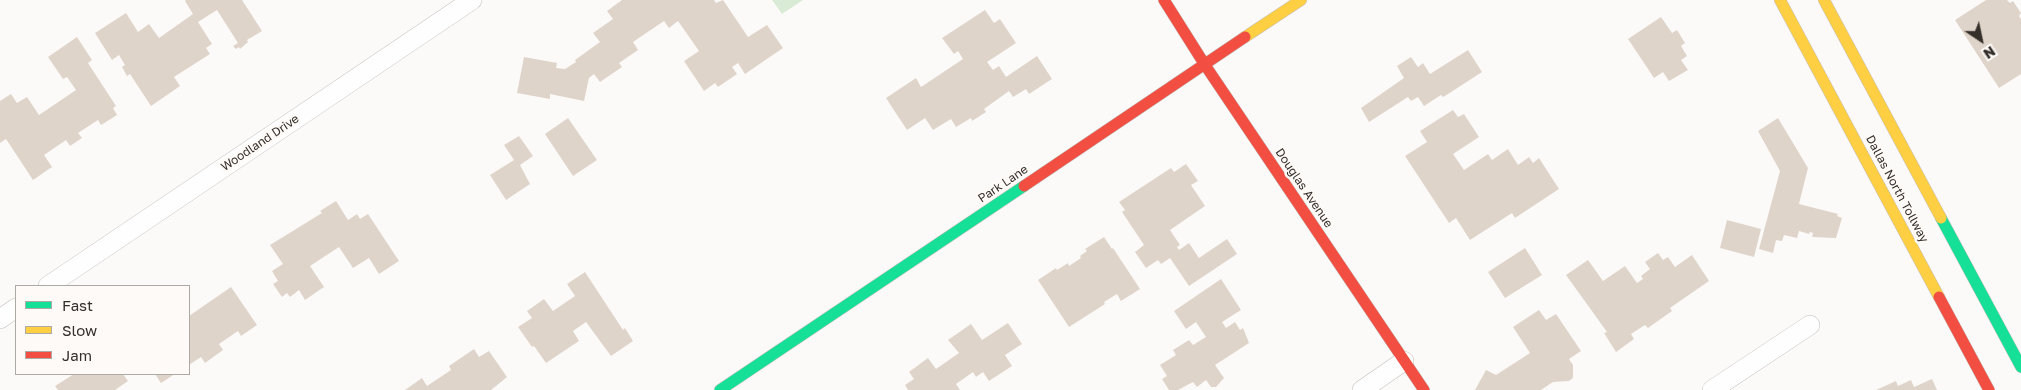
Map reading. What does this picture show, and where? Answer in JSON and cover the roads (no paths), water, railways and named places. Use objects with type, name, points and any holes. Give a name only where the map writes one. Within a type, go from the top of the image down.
[{"type":"main road","name":"Douglas Avenue","points":[[1164,0],[1205,65],[1424,390]]},
{"type":"main road","name":"Park Lane","points":[[720,390],[1302,0]]},
{"type":"main road","name":"Dallas North Tollway","points":[[1780,0],[1989,390]]},
{"type":"main road","name":"Dallas North Tollway","points":[[1824,0],[2021,368]]},
{"type":"street","name":"Woodland Drive","points":[[49,285],[472,0]]},
{"type":"street","points":[[0,318],[15,309]]},
{"type":"street","points":[[1712,390],[1810,325]]},
{"type":"street","points":[[1362,390],[1404,361]]}]
